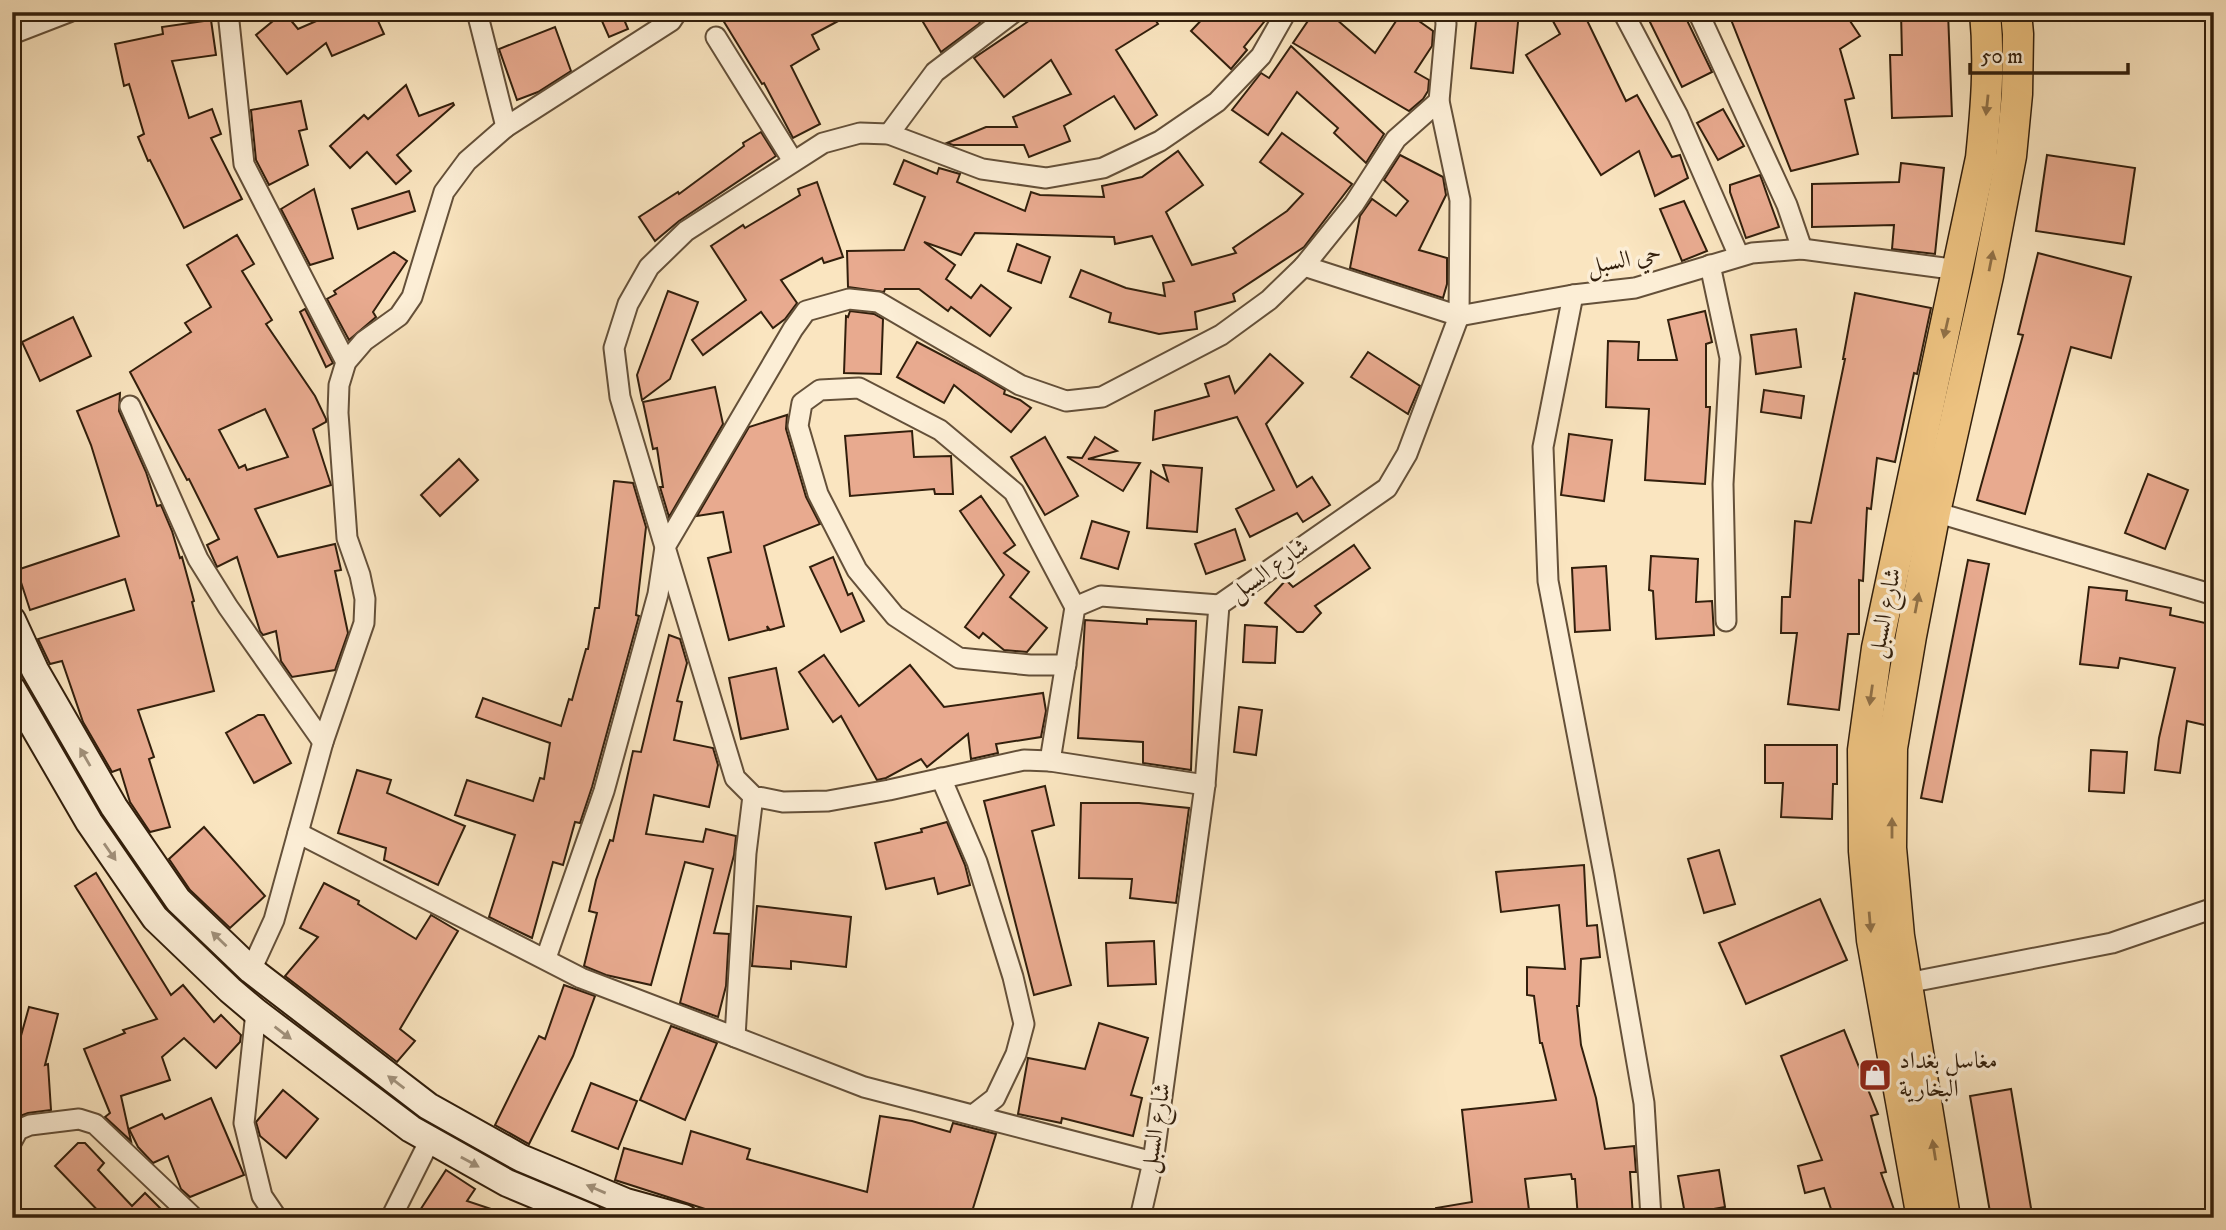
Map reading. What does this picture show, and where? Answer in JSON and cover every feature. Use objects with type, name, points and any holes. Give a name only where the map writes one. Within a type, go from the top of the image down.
[{"type":"main road","name":"شارع السبل","points":[[1922,1218],[1872,940],[1864,851],[1863,750],[1885,610],[1982,158],[1989,48],[1985,12]]},
{"type":"main road","name":"شارع السبل","points":[[1945,1218],[1899,936],[1891,848],[1892,748],[1935,512],[1988,276],[2011,156],[2017,82],[2016,12]]},
{"type":"main road","points":[[12,620],[35,670],[114,807],[178,900],[251,970],[428,1106],[521,1158],[626,1202],[684,1218]]},
{"type":"main road","points":[[12,689],[89,822],[156,918],[256,1012],[411,1129],[507,1183],[591,1218]]},
{"type":"street","points":[[12,34],[69,12]]},
{"type":"street","points":[[228,12],[244,164],[346,362]]},
{"type":"street","points":[[477,12],[506,127]]},
{"type":"street","points":[[251,970],[274,920],[323,742],[363,624],[365,599],[347,537],[338,413],[340,385],[346,362],[364,341],[399,317],[412,297],[444,192],[467,161],[506,127],[671,21],[677,12]]},
{"type":"street","points":[[889,134],[935,72],[1014,12]]},
{"type":"street","points":[[1205,785],[1050,761],[1024,760],[828,801],[783,802],[753,796],[735,778],[620,397],[614,348],[628,304],[649,267],[686,231],[822,143],[860,133],[889,134],[982,169],[1046,178],[1103,168],[1160,141],[1217,102],[1261,56],[1286,12]]},
{"type":"street","name":"شارع السبل","points":[[1140,1218],[1153,1162],[1205,785],[1219,605],[1387,488],[1407,454],[1459,316],[1460,200],[1439,101],[1445,12]]},
{"type":"street","points":[[1623,12],[1678,116],[1738,256]]},
{"type":"street","points":[[1698,12],[1787,205],[1802,249]]},
{"type":"street","points":[[716,37],[793,162]]},
{"type":"street","points":[[546,958],[604,792],[657,594],[665,547],[806,311],[849,299],[878,302],[1020,385],[1066,401],[1102,397],[1221,335],[1269,300],[1304,266],[1354,204],[1396,139],[1439,101]]},
{"type":"street","name":"حي السبل","points":[[1304,266],[1459,316],[1573,295],[1635,288],[1752,253],[1802,249],[1959,270]]},
{"type":"street","points":[[1710,265],[1730,358],[1723,484],[1726,621]]},
{"type":"street","points":[[1573,295],[1543,447],[1548,581],[1602,860],[1644,1103],[1651,1218]]},
{"type":"street","points":[[1050,761],[1066,665],[1075,607],[1014,492],[940,430],[859,388],[820,390],[802,403],[798,426],[818,494],[857,570],[895,616],[959,658],[1030,665],[1066,665]]},
{"type":"street","points":[[130,406],[198,559],[228,607],[323,742]]},
{"type":"street","points":[[1935,512],[2214,595]]},
{"type":"street","points":[[1075,607],[1101,596],[1219,605]]},
{"type":"street","points":[[942,778],[977,862],[1013,977],[1024,1024],[1016,1054],[995,1098],[973,1115]]},
{"type":"street","points":[[735,1037],[746,853],[753,796]]},
{"type":"street","points":[[298,833],[581,978],[864,1087],[1153,1162]]},
{"type":"street","points":[[1907,983],[2112,943],[2214,908]]},
{"type":"street","points":[[256,1012],[244,1123],[262,1196],[277,1218]]},
{"type":"street","points":[[12,1141],[18,1130],[30,1125],[79,1119],[95,1124],[194,1218]]},
{"type":"street","points":[[391,1218],[430,1140]]},
{"type":"building","points":[[284,12],[298,29],[337,12],[374,12],[384,34],[332,56],[326,43],[287,74],[256,35]]},
{"type":"building","points":[[598,12],[621,12],[628,29],[609,37]]},
{"type":"building","points":[[718,12],[855,12],[812,35],[819,49],[791,66],[820,124],[793,138],[764,83],[762,84]]},
{"type":"building","points":[[917,12],[973,12],[980,23],[941,52]]},
{"type":"building","points":[[1042,12],[1150,12],[1158,24],[1116,50],[1157,115],[1135,129],[1114,96],[1064,126],[1070,141],[1029,157],[1024,145],[947,143],[986,127],[1017,127],[1013,117],[1071,94],[1051,60],[1004,97],[974,58]]},
{"type":"building","points":[[1209,12],[1272,12],[1244,47],[1247,50],[1231,69],[1191,31]]},
{"type":"building","points":[[1314,12],[1328,12],[1375,53],[1402,12],[1433,31],[1432,46],[1415,72],[1429,80],[1428,91],[1423,99],[1409,111],[1293,43]]},
{"type":"building","points":[[1477,12],[1519,12],[1513,73],[1471,68]]},
{"type":"building","points":[[1548,12],[1583,12],[1626,101],[1637,95],[1672,157],[1680,155],[1688,178],[1655,196],[1639,151],[1601,175],[1526,55],[1560,34]]},
{"type":"building","points":[[1645,12],[1683,12],[1712,72],[1682,87]]},
{"type":"building","points":[[1728,12],[1844,12],[1860,36],[1840,49],[1854,98],[1845,100],[1858,154],[1791,171]]},
{"type":"building","points":[[1901,12],[1948,12],[1952,116],[1892,118],[1890,55],[1902,55]]},
{"type":"building","points":[[211,20],[216,55],[172,61],[189,118],[212,109],[221,134],[211,138],[242,199],[184,228],[138,137],[144,134],[129,84],[124,86],[115,44],[163,34],[162,27]]},
{"type":"building","points":[[555,27],[571,71],[538,92],[517,100],[499,49]]},
{"type":"building","points":[[1291,46],[1384,134],[1366,163],[1334,133],[1338,128],[1297,92],[1268,135],[1232,110],[1261,73],[1269,78]]},
{"type":"building","points":[[406,85],[419,116],[453,103],[454,105],[397,155],[411,171],[396,184],[367,152],[350,168],[330,146],[364,115],[368,119]]},
{"type":"building","points":[[301,101],[307,129],[299,131],[308,165],[269,185],[256,160],[251,110]]},
{"type":"building","points":[[1723,109],[1744,146],[1718,160],[1697,123]]},
{"type":"building","points":[[761,132],[776,156],[679,221],[655,241],[639,217],[678,192],[679,194]]},
{"type":"building","points":[[1282,133],[1352,184],[1304,247],[1233,294],[1235,301],[1195,312],[1197,329],[1159,334],[1109,322],[1111,313],[1070,297],[1081,270],[1126,288],[1165,296],[1163,283],[1174,281],[1152,236],[1115,244],[1114,237],[975,233],[961,255],[924,242],[955,265],[946,279],[971,298],[981,285],[1011,308],[990,336],[951,307],[948,311],[919,289],[885,289],[884,292],[848,287],[847,251],[904,250],[925,197],[894,184],[904,160],[937,174],[939,168],[960,174],[957,182],[1025,211],[1031,192],[1040,195],[1104,197],[1102,186],[1142,177],[1178,151],[1203,185],[1166,212],[1192,265],[1236,253],[1233,248],[1287,211],[1303,194],[1260,162]]},
{"type":"building","points":[[1400,155],[1443,177],[1446,195],[1419,250],[1447,258],[1447,284],[1443,298],[1350,268],[1360,216],[1372,199],[1396,216],[1408,201],[1384,180]]},
{"type":"building","points":[[2047,155],[2135,168],[2124,244],[2036,231]]},
{"type":"building","points":[[1901,163],[1944,168],[1935,254],[1892,249],[1894,225],[1812,227],[1812,184],[1899,182]]},
{"type":"building","points":[[1760,175],[1779,227],[1746,238],[1730,185]]},
{"type":"building","points":[[817,182],[843,257],[824,263],[822,258],[781,280],[797,303],[785,319],[773,328],[761,312],[703,355],[692,340],[746,300],[711,246],[743,225],[745,228],[800,195],[798,189]]},
{"type":"building","points":[[314,189],[333,258],[310,265],[281,209]]},
{"type":"building","points":[[409,191],[415,211],[358,229],[352,209]]},
{"type":"building","points":[[1684,201],[1707,251],[1682,261],[1660,209]]},
{"type":"building","points":[[237,235],[254,264],[242,271],[272,320],[266,324],[315,396],[326,419],[326,422],[313,429],[331,485],[255,509],[278,557],[335,544],[341,570],[335,571],[348,633],[335,670],[292,677],[281,661],[276,631],[263,635],[260,631],[237,557],[217,567],[207,545],[219,539],[130,372],[191,332],[185,323],[211,307],[187,265]],"holes":[[[265,409],[288,457],[247,470],[245,465],[239,468],[219,430]]]},
{"type":"building","points":[[1017,244],[1050,257],[1041,283],[1008,271]]},
{"type":"building","points":[[394,252],[407,261],[373,312],[376,317],[349,340],[327,299],[336,294],[334,291]]},
{"type":"building","points":[[2038,253],[2131,277],[2111,358],[2071,347],[2025,514],[1977,500],[2023,335],[2018,334]]},
{"type":"building","points":[[668,291],[698,302],[670,379],[642,400],[637,375]]},
{"type":"building","points":[[1855,293],[1931,308],[1895,462],[1877,458],[1871,509],[1867,508],[1863,581],[1859,580],[1859,634],[1848,634],[1839,710],[1788,704],[1797,633],[1781,633],[1782,597],[1790,597],[1795,521],[1811,523],[1845,359]]},
{"type":"building","points":[[305,309],[333,363],[326,367],[300,312]]},
{"type":"building","points":[[850,311],[874,314],[883,319],[881,374],[844,373],[846,316],[848,317]]},
{"type":"building","points":[[1705,311],[1712,342],[1706,344],[1706,407],[1710,407],[1705,484],[1645,480],[1649,409],[1606,407],[1608,341],[1639,342],[1638,360],[1677,360],[1668,320]]},
{"type":"building","points":[[73,317],[91,356],[40,381],[22,342]]},
{"type":"building","points":[[1796,329],[1801,367],[1756,374],[1751,335]]},
{"type":"building","points":[[917,342],[976,373],[1005,390],[1004,394],[1031,408],[1011,432],[954,385],[944,403],[897,377]]},
{"type":"building","points":[[1368,352],[1420,386],[1408,414],[1351,377]]},
{"type":"building","points":[[1270,354],[1303,383],[1266,424],[1297,487],[1312,477],[1330,505],[1303,522],[1297,513],[1250,537],[1236,509],[1274,490],[1237,417],[1153,440],[1155,411],[1209,396],[1205,384],[1229,376],[1235,393]]},
{"type":"building","points":[[715,387],[723,424],[669,517],[660,487],[663,487],[657,448],[653,449],[643,402]]},
{"type":"building","points":[[1764,390],[1804,396],[1801,418],[1761,412]]},
{"type":"building","points":[[120,393],[119,411],[146,472],[157,506],[161,505],[180,558],[182,557],[214,691],[138,710],[154,757],[149,759],[170,827],[150,832],[130,802],[120,769],[112,772],[83,722],[62,661],[50,664],[38,639],[134,610],[125,579],[30,610],[17,570],[119,536],[91,445],[77,411]]},
{"type":"building","points":[[787,415],[786,429],[806,497],[820,524],[764,546],[784,626],[770,630],[767,626],[768,630],[729,640],[708,558],[731,552],[723,512],[697,516],[749,427]]},
{"type":"building","points":[[912,431],[914,457],[951,456],[953,494],[935,494],[934,489],[850,496],[845,436]]},
{"type":"building","points":[[1569,434],[1612,440],[1604,501],[1561,495]]},
{"type":"building","points":[[1045,437],[1078,496],[1045,515],[1011,457]]},
{"type":"building","points":[[1095,437],[1117,451],[1088,459],[1140,463],[1123,491],[1067,457],[1082,458]]},
{"type":"building","points":[[459,459],[478,480],[440,516],[421,495]]},
{"type":"building","points":[[1163,465],[1202,468],[1197,532],[1147,528],[1151,471],[1168,481]]},
{"type":"building","points":[[2148,474],[2188,490],[2165,549],[2125,533]]},
{"type":"building","points":[[614,481],[633,483],[646,527],[636,615],[639,616],[592,787],[580,823],[575,822],[563,865],[553,862],[532,938],[489,917],[515,835],[455,815],[467,780],[533,801],[540,778],[544,779],[550,743],[476,717],[483,698],[561,726],[588,649],[595,608],[599,608]]},
{"type":"building","points":[[981,496],[1015,545],[1004,553],[1029,572],[1010,597],[1047,628],[1027,652],[1004,650],[983,633],[979,638],[965,627],[1004,575],[960,511]]},
{"type":"building","points":[[1092,521],[1129,532],[1118,569],[1081,558]]},
{"type":"building","points":[[1235,529],[1245,560],[1206,574],[1195,544]]},
{"type":"building","points":[[1354,545],[1370,568],[1315,606],[1321,613],[1303,632],[1297,632],[1265,603],[1286,580],[1293,587]]},
{"type":"building","points":[[1651,556],[1698,559],[1696,602],[1712,601],[1714,635],[1656,639],[1653,591],[1649,590]]},
{"type":"building","points":[[833,557],[848,595],[852,593],[864,621],[841,632],[810,567]]},
{"type":"building","points":[[1968,560],[1989,564],[1942,802],[1921,798]]},
{"type":"building","points":[[1606,566],[1610,630],[1575,632],[1572,568]]},
{"type":"building","points":[[2089,587],[2127,591],[2126,600],[2171,608],[2170,615],[2214,625],[2214,704],[2209,726],[2187,721],[2180,773],[2155,770],[2159,738],[2175,668],[2120,658],[2118,668],[2080,664]]},
{"type":"building","points":[[1147,619],[1196,621],[1191,770],[1143,763],[1143,742],[1078,738],[1085,620],[1147,624]]},
{"type":"building","points":[[1245,625],[1277,627],[1275,663],[1243,662]]},
{"type":"building","points":[[669,635],[680,639],[687,663],[677,701],[682,702],[674,740],[713,748],[718,765],[709,807],[654,795],[646,834],[703,842],[706,829],[736,836],[734,855],[714,933],[729,934],[726,986],[718,1017],[680,1003],[713,869],[685,862],[651,985],[606,975],[584,966],[597,913],[589,911],[596,880],[610,840],[613,841],[633,751],[641,752]]},
{"type":"building","points":[[824,655],[859,706],[910,665],[944,707],[1043,693],[1046,711],[1041,737],[996,744],[998,753],[971,759],[968,734],[927,767],[921,759],[877,780],[841,716],[833,722],[799,672]]},
{"type":"building","points":[[776,668],[788,729],[741,739],[729,678]]},
{"type":"building","points":[[1239,707],[1262,710],[1256,755],[1234,752]]},
{"type":"building","points":[[258,715],[264,715],[291,763],[254,783],[226,733]]},
{"type":"building","points":[[1765,745],[1837,745],[1837,784],[1833,784],[1832,819],[1781,817],[1783,783],[1765,783]]},
{"type":"building","points":[[2091,750],[2127,752],[2124,793],[2089,791]]},
{"type":"building","points":[[357,770],[391,780],[387,793],[465,826],[438,885],[384,860],[386,848],[338,833]]},
{"type":"building","points":[[1045,786],[1054,825],[1032,831],[1071,985],[1034,995],[984,801]]},
{"type":"building","points":[[1081,803],[1139,803],[1189,808],[1176,903],[1130,898],[1132,879],[1079,878]]},
{"type":"building","points":[[947,822],[965,865],[970,885],[938,894],[934,878],[886,889],[875,843],[922,832],[921,829]]},
{"type":"building","points":[[204,827],[265,896],[230,928],[190,890],[169,859]]},
{"type":"building","points":[[1719,850],[1735,904],[1704,913],[1688,859]]},
{"type":"building","points":[[1584,865],[1587,926],[1597,925],[1600,957],[1581,959],[1577,1006],[1581,1045],[1596,1098],[1605,1149],[1634,1146],[1636,1172],[1630,1172],[1633,1217],[1578,1218],[1575,1179],[1572,1179],[1571,1174],[1525,1179],[1530,1218],[1437,1218],[1436,1208],[1472,1202],[1462,1110],[1556,1100],[1540,1043],[1534,996],[1527,995],[1527,967],[1565,969],[1559,905],[1501,912],[1496,872]]},
{"type":"building","points":[[96,873],[171,995],[183,985],[214,1022],[221,1015],[241,1035],[240,1042],[216,1068],[184,1038],[162,1057],[170,1080],[121,1096],[131,1141],[105,1117],[110,1113],[84,1049],[125,1033],[123,1030],[157,1019],[75,886]]},
{"type":"building","points":[[324,883],[359,901],[358,904],[416,939],[431,915],[458,931],[400,1029],[415,1041],[397,1062],[285,976],[318,937],[300,928]]},
{"type":"building","points":[[1820,899],[1847,960],[1746,1004],[1719,943]]},
{"type":"building","points":[[757,906],[851,917],[846,967],[791,961],[791,969],[752,966]]},
{"type":"building","points":[[1154,941],[1156,984],[1108,986],[1106,943]]},
{"type":"building","points":[[564,985],[595,996],[573,1056],[529,1144],[495,1125],[539,1036],[545,1039]]},
{"type":"building","points":[[29,1007],[58,1014],[45,1065],[48,1064],[51,1110],[28,1113],[12,1119],[12,1068]]},
{"type":"building","points":[[1099,1023],[1148,1038],[1131,1095],[1142,1098],[1133,1136],[1062,1118],[1061,1123],[1018,1114],[1028,1058],[1085,1069]]},
{"type":"building","points":[[671,1026],[717,1043],[685,1120],[640,1100]]},
{"type":"building","points":[[1844,1030],[1878,1114],[1871,1116],[1886,1172],[1881,1173],[1897,1218],[1834,1218],[1824,1188],[1805,1193],[1798,1166],[1822,1160],[1781,1056]]},
{"type":"building","points":[[591,1083],[637,1101],[618,1149],[572,1131]]},
{"type":"building","points":[[2011,1089],[2032,1214],[1991,1218],[1970,1096]]},
{"type":"building","points":[[283,1090],[318,1119],[286,1158],[260,1136],[256,1122]]},
{"type":"building","points":[[211,1098],[244,1175],[190,1197],[181,1189],[168,1156],[153,1163],[138,1147],[129,1129],[162,1114],[165,1119]]},
{"type":"building","points":[[880,1116],[912,1121],[950,1132],[953,1123],[996,1134],[970,1218],[733,1218],[615,1180],[624,1148],[682,1164],[691,1131],[750,1149],[747,1159],[867,1192]]},
{"type":"building","points":[[78,1143],[85,1143],[104,1163],[98,1170],[132,1206],[145,1193],[170,1218],[105,1218],[55,1166]]},
{"type":"building","points":[[446,1170],[475,1189],[467,1201],[509,1215],[508,1218],[415,1218]]},
{"type":"building","points":[[1719,1170],[1725,1207],[1685,1214],[1678,1176]]},
{"type":"place","name":"مغاسل بغداد البخارية","points":[[1875,1075]]}]
